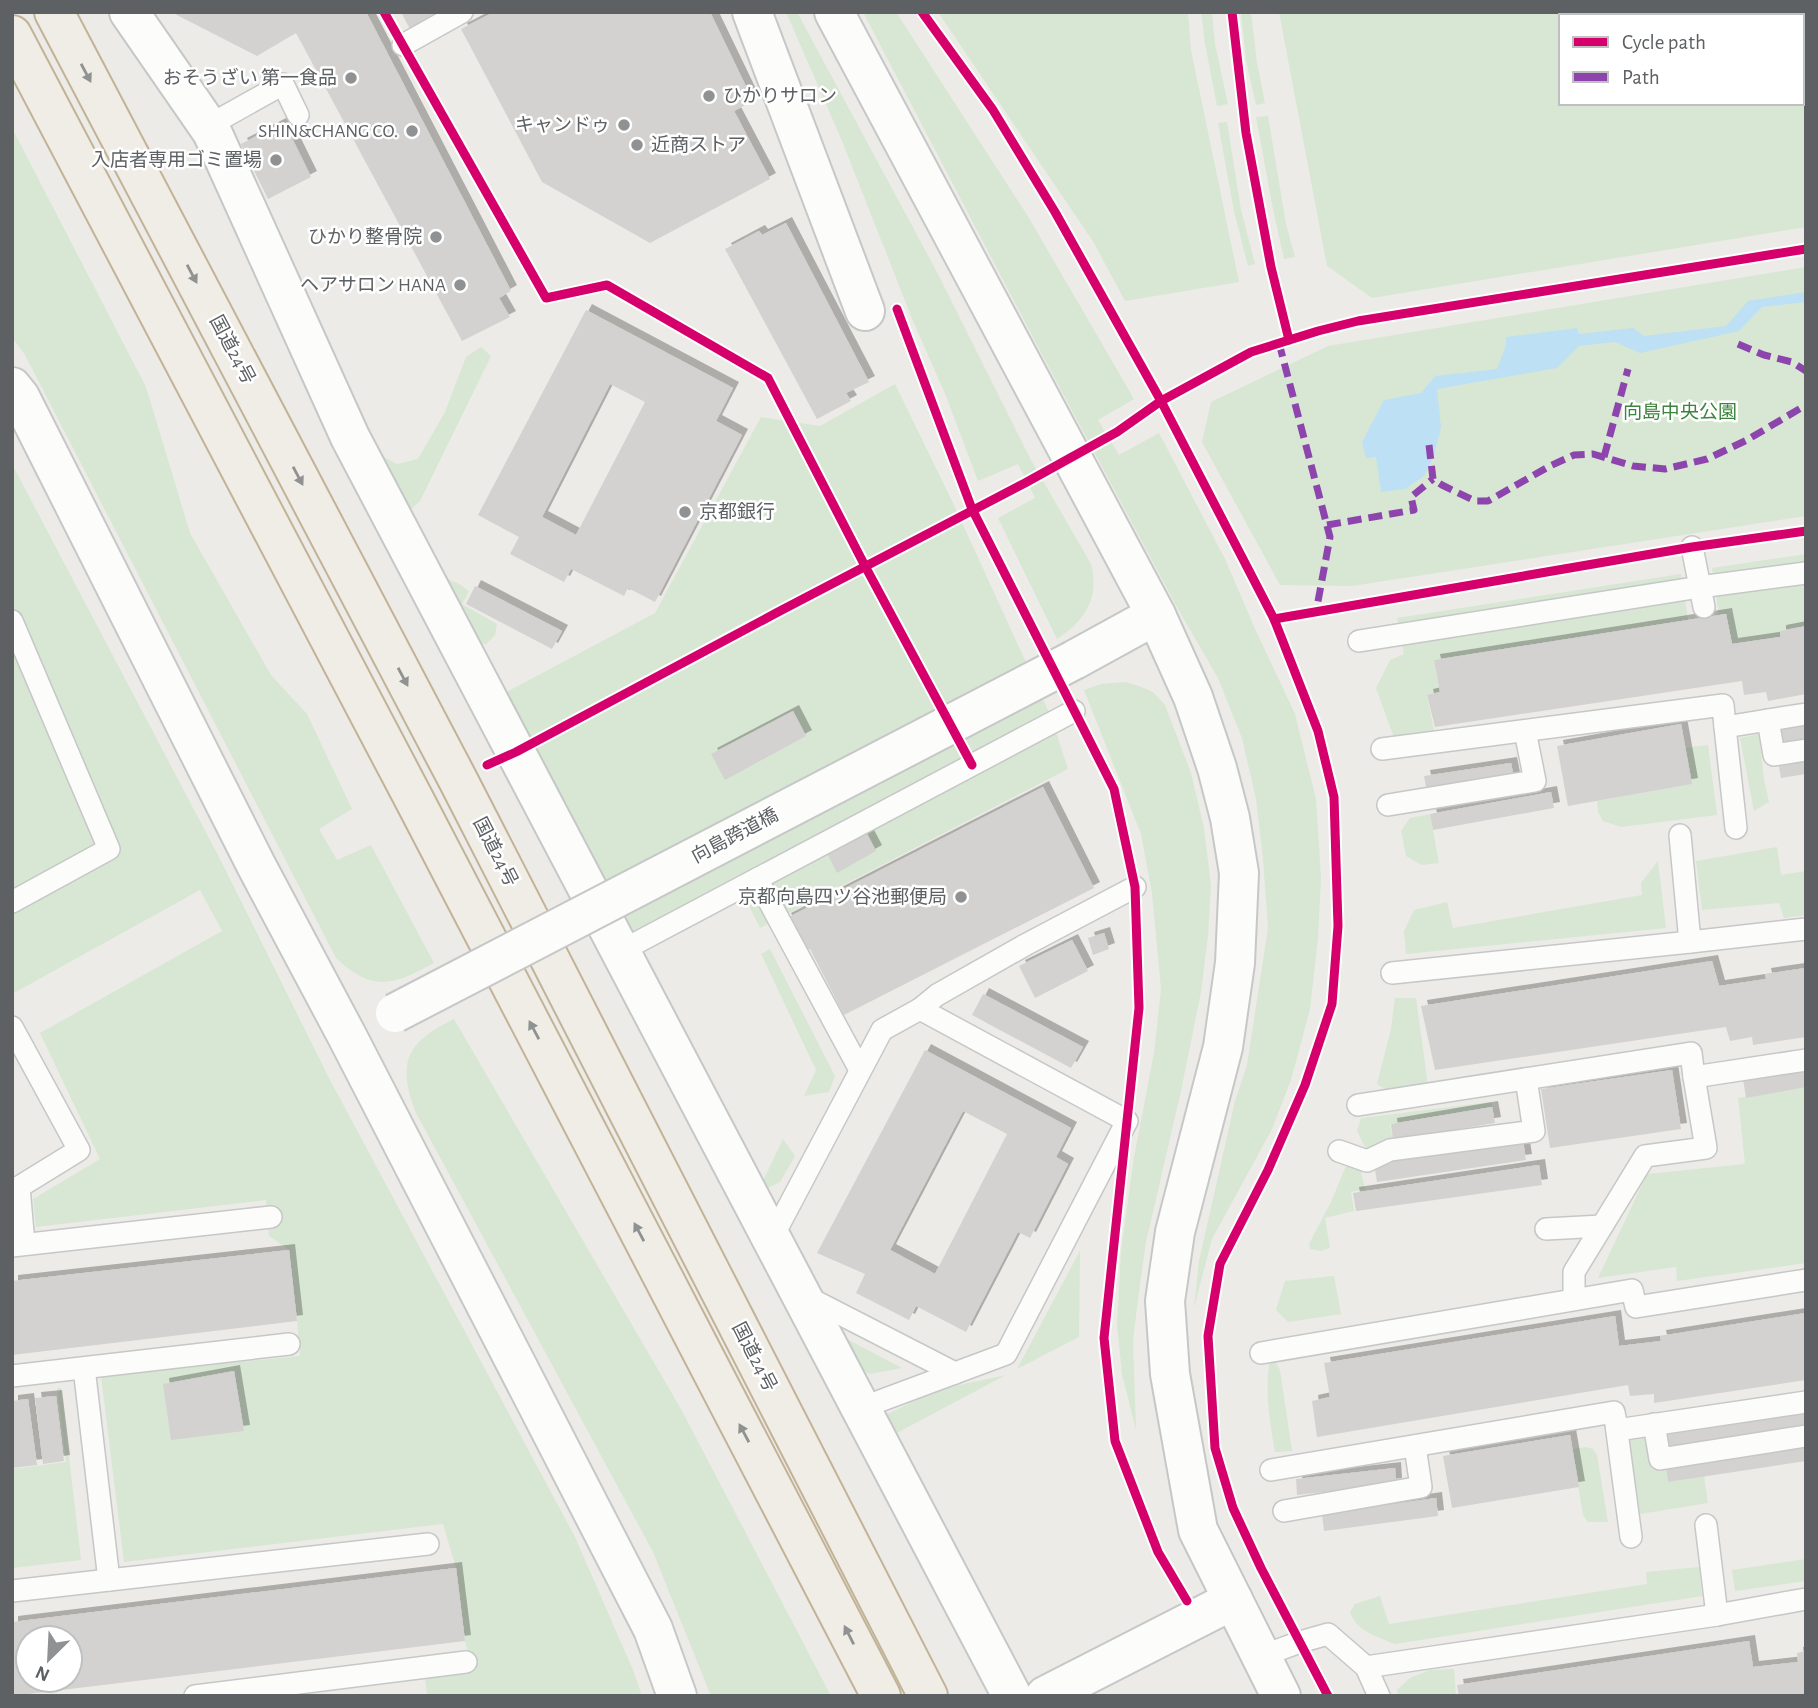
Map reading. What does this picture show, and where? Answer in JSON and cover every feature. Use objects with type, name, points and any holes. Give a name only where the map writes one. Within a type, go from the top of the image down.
[{"type":"highway","name":"国道24号","points":[[54,12],[464,792],[928,1696]]},
{"type":"highway","points":[[12,35],[881,1696]]},
{"type":"highway","points":[[894,1630],[936,1681],[944,1696]]},
{"type":"street","points":[[130,12],[212,132],[350,437],[1012,1696]]},
{"type":"street","points":[[752,12],[865,311]]},
{"type":"street","points":[[834,12],[1156,615],[1193,697],[1217,768],[1230,818],[1239,873],[1236,963],[1223,1047],[1175,1232],[1165,1301],[1170,1374],[1198,1530],[1281,1696]]},
{"type":"street","points":[[12,387],[20,397],[256,865],[347,1035],[653,1629],[677,1696]]},
{"type":"street","name":"向島跨道橋","points":[[347,1035],[395,1013],[1156,615]]},
{"type":"street","points":[[1045,1696],[1233,1600]]},
{"type":"lane","points":[[403,45],[462,12]]},
{"type":"lane","points":[[208,126],[284,84],[298,115]]},
{"type":"lane","points":[[1692,547],[1702,597]]},
{"type":"lane","points":[[1359,641],[1702,597],[1806,573]]},
{"type":"lane","points":[[12,621],[109,849],[12,902]]},
{"type":"lane","points":[[1381,749],[1723,705],[1736,828]]},
{"type":"lane","points":[[621,951],[1074,711]]},
{"type":"lane","points":[[1725,727],[1806,714]]},
{"type":"lane","points":[[1768,720],[1774,755],[1806,750]]},
{"type":"lane","points":[[1388,805],[1535,781],[1525,731]]},
{"type":"lane","points":[[1680,835],[1690,942]]},
{"type":"lane","points":[[757,879],[860,1070]]},
{"type":"lane","points":[[772,1238],[882,1030],[1024,945],[1135,887]]},
{"type":"lane","points":[[1392,973],[1806,929]]},
{"type":"lane","points":[[860,1408],[1006,1354],[1127,1121],[920,1009]]},
{"type":"lane","points":[[12,1027],[79,1150],[19,1187],[18,1245],[271,1217]]},
{"type":"lane","points":[[1358,1105],[1691,1053],[1706,1148],[1645,1156],[1574,1272],[1574,1299]]},
{"type":"lane","points":[[1695,1077],[1806,1060]]},
{"type":"lane","points":[[1339,1151],[1367,1161],[1390,1150],[1534,1131],[1526,1079]]},
{"type":"lane","points":[[1546,1229],[1602,1226]]},
{"type":"lane","points":[[1261,1353],[1632,1290],[1636,1307],[1806,1280]]},
{"type":"lane","points":[[801,1294],[955,1373]]},
{"type":"lane","points":[[12,1376],[289,1344]]},
{"type":"lane","points":[[84,1367],[109,1580]]},
{"type":"lane","points":[[1270,1470],[1615,1415],[1654,1424],[1806,1402]]},
{"type":"lane","points":[[1615,1415],[1631,1536]]},
{"type":"lane","points":[[1654,1424],[1660,1459],[1806,1436]]},
{"type":"lane","points":[[1284,1511],[1421,1487],[1415,1446]]},
{"type":"lane","points":[[1706,1525],[1717,1615]]},
{"type":"lane","points":[[12,1591],[428,1544]]},
{"type":"lane","points":[[1366,1667],[1806,1600]]},
{"type":"lane","points":[[1262,1656],[1328,1634],[1366,1667],[1379,1696]]},
{"type":"lane","points":[[195,1696],[248,1692],[467,1662]]},
{"type":"green space","points":[[786,12],[797,12],[938,274],[1031,460],[1091,564],[1093,587],[1088,607],[1075,624],[1057,639],[998,518],[1035,498],[1018,464],[978,481],[842,141]]},
{"type":"green space","points":[[863,12],[896,12],[1029,218],[1134,399],[1098,420],[1119,455],[1159,433],[1225,559],[1295,714],[1316,799],[1321,879],[1310,1009],[1291,1080],[1272,1129],[1212,1239],[1194,1308],[1199,1261],[1235,1101],[1247,1065],[1268,928],[1256,799],[1242,738],[1218,678],[1178,609],[1037,345]]},
{"type":"green space","points":[[938,12],[1188,12],[1191,50],[1239,282],[1125,301],[1094,243]]},
{"type":"green space","points":[[1201,12],[1212,12],[1215,44],[1228,104],[1217,106]]},
{"type":"green space","points":[[1241,12],[1251,12],[1265,103],[1256,105],[1246,60]]},
{"type":"green space","points":[[1279,12],[1806,12],[1806,227],[1372,298],[1327,266]]},
{"type":"green space","points":[[1268,116],[1286,224],[1295,257],[1284,259],[1256,117]]},
{"type":"green space","points":[[1227,122],[1241,210],[1255,264],[1248,266],[1234,211],[1218,123]]},
{"type":"green space","points":[[12,128],[146,387],[190,533],[271,675],[307,714],[352,809],[319,829],[337,860],[371,845],[434,963],[420,971],[395,980],[372,981],[361,977],[336,958],[25,355],[12,337]]},
{"type":"green space","name":"向島中央公園","points":[[1806,267],[1806,516],[1352,586],[1280,585],[1202,442],[1211,402],[1328,346]]},
{"type":"green space","points":[[481,347],[491,356],[420,501],[403,517],[371,450],[397,464],[418,459],[445,412],[466,357]]},
{"type":"green space","points":[[895,384],[1051,717],[1068,769],[760,928],[744,896],[638,949],[501,695],[655,613],[761,417],[820,426]]},
{"type":"green space","points":[[12,464],[220,859],[330,1080],[575,1537],[642,1696],[427,1696],[425,1675],[472,1671],[465,1641],[456,1568],[443,1524],[124,1562],[101,1376],[300,1356],[297,1321],[289,1250],[269,1236],[266,1200],[36,1227],[33,1199],[100,1159],[40,1033],[222,931],[200,890],[12,994]]},
{"type":"green space","points":[[1806,554],[1806,626],[1780,631],[1780,637],[1732,644],[1726,614],[1719,615],[1712,568]]},
{"type":"green space","points":[[1681,574],[1688,620],[1434,660],[1440,692],[1427,696],[1436,740],[1397,746],[1376,688],[1390,660],[1404,654],[1397,618]]},
{"type":"green space","points":[[445,578],[469,591],[462,604],[497,624],[495,635],[486,644],[472,642]]},
{"type":"green space","points":[[1125,682],[1153,692],[1165,705],[1191,773],[1204,828],[1211,886],[1201,992],[1146,1242],[1138,1299],[1133,1341],[1136,1430],[1122,1374],[1117,1325],[1121,1251],[1134,1157],[1154,1053],[1161,989],[1152,893],[1141,834],[1084,690],[1101,684]]},
{"type":"green space","points":[[1759,734],[1769,802],[1754,811],[1740,738]]},
{"type":"green space","points":[[1708,745],[1717,815],[1621,827],[1603,821],[1598,812],[1597,801],[1691,784],[1685,748]]},
{"type":"green space","points":[[1430,814],[1439,863],[1422,865],[1406,856],[1401,831],[1410,818]]},
{"type":"green space","points":[[1777,847],[1781,875],[1806,871],[1806,915],[1784,918],[1779,903],[1702,910],[1696,861]]},
{"type":"green space","points":[[1658,861],[1666,928],[1406,954],[1404,931],[1414,910],[1447,902],[1453,928],[1642,895],[1641,883]]},
{"type":"green space","points":[[770,949],[835,1076],[829,1092],[804,1096],[816,1070],[761,954]]},
{"type":"green space","points":[[1395,998],[1416,998],[1428,1086],[1395,1091],[1377,1084],[1391,1029]]},
{"type":"green space","points":[[454,1019],[681,1409],[831,1696],[711,1696],[653,1552],[415,1111],[407,1079],[410,1055],[426,1036]]},
{"type":"green space","points":[[1806,1087],[1806,1263],[1677,1281],[1676,1267],[1598,1278],[1647,1174],[1745,1164],[1738,1098]]},
{"type":"green space","points":[[1491,1102],[1492,1107],[1390,1124],[1393,1141],[1367,1151],[1357,1131],[1361,1118]]},
{"type":"green space","points":[[783,1139],[795,1156],[780,1182],[762,1191],[762,1183]]},
{"type":"green space","points":[[1359,1164],[1365,1189],[1351,1192],[1354,1211],[1325,1218],[1330,1248],[1320,1251],[1310,1249],[1309,1244],[1346,1166]]},
{"type":"green space","points":[[1080,1251],[1079,1337],[1017,1369]]},
{"type":"green space","points":[[1334,1276],[1341,1314],[1288,1322],[1276,1310],[1285,1281]]},
{"type":"green space","points":[[835,1333],[902,1368],[870,1374],[849,1366]]},
{"type":"green space","points":[[1271,1354],[1280,1370],[1292,1451],[1275,1452],[1268,1391]]},
{"type":"green space","points":[[1006,1375],[893,1435],[882,1417],[936,1390]]},
{"type":"green space","points":[[57,1388],[61,1388],[81,1560],[12,1568],[12,1469],[66,1462]]},
{"type":"green space","points":[[1646,1436],[1652,1469],[1666,1467],[1668,1482],[1704,1476],[1708,1503],[1640,1514],[1628,1439]]},
{"type":"green space","points":[[1572,1449],[1593,1449],[1597,1455],[1608,1522],[1588,1522],[1583,1515]]},
{"type":"green space","points":[[1806,1559],[1806,1581],[1735,1591],[1732,1570]]},
{"type":"green space","points":[[1699,1567],[1702,1596],[1395,1644],[1362,1629],[1350,1612],[1355,1604],[1380,1596],[1389,1624],[1647,1584],[1646,1572]]},
{"type":"green space","points":[[1454,1669],[1456,1696],[1398,1696],[1397,1690],[1410,1678],[1430,1670]]},
{"type":"water","points":[[1806,292],[1806,302],[1762,307],[1739,331],[1640,353],[1615,342],[1579,346],[1557,368],[1437,389],[1441,427],[1434,456],[1424,476],[1405,489],[1381,492],[1376,457],[1366,458],[1362,442],[1384,400],[1421,393],[1435,376],[1497,369],[1506,345],[1506,337],[1577,328],[1579,334],[1633,328],[1644,336],[1726,326],[1748,301]]},
{"type":"building","points":[[171,12],[366,12],[511,291],[499,298],[510,317],[462,341],[296,33],[257,56]]},
{"type":"building","points":[[401,12],[451,12],[412,33]]},
{"type":"building","name":"近商ストア","points":[[494,12],[710,12],[753,101],[734,111],[770,179],[650,243],[542,182],[461,29]]},
{"type":"building","name":"入店者専用ゴミ置場","points":[[284,122],[311,177],[268,199],[241,144]]},
{"type":"building","points":[[786,223],[869,382],[846,393],[851,401],[817,419],[725,249],[759,231],[762,235]]},
{"type":"building","points":[[586,310],[733,388],[716,421],[742,435],[655,602],[628,588],[624,596],[571,569],[564,582],[510,554],[519,537],[478,515]],"holes":[[[610,384],[645,402],[576,535],[542,517]]]},
{"type":"building","points":[[475,586],[562,631],[552,649],[466,604]]},
{"type":"building","points":[[1726,614],[1732,644],[1780,637],[1780,631],[1806,626],[1806,694],[1768,701],[1766,692],[1744,695],[1742,681],[1435,727],[1427,695],[1440,692],[1434,660]]},
{"type":"building","points":[[793,711],[806,736],[725,780],[711,754]]},
{"type":"building","points":[[1681,724],[1692,784],[1568,806],[1557,746]]},
{"type":"building","points":[[1806,724],[1806,742],[1778,747],[1775,730]]},
{"type":"building","points":[[1806,757],[1806,774],[1781,778],[1778,761]]},
{"type":"building","points":[[1511,763],[1514,778],[1427,792],[1424,776]]},
{"type":"building","points":[[1043,787],[1094,888],[844,1015],[810,949],[803,952],[785,919]]},
{"type":"building","points":[[1551,792],[1554,808],[1433,830],[1430,814]]},
{"type":"building","points":[[866,832],[876,851],[837,873],[827,853]]},
{"type":"building","points":[[1104,933],[1109,949],[1093,955],[1088,938]]},
{"type":"building","points":[[1072,940],[1088,971],[1035,998],[1019,966]]},
{"type":"building","points":[[1712,961],[1719,986],[1766,979],[1765,974],[1806,968],[1806,1037],[1753,1045],[1752,1037],[1730,1041],[1726,1027],[1435,1070],[1421,1006]]},
{"type":"building","points":[[983,994],[1083,1047],[1071,1068],[972,1015]]},
{"type":"building","points":[[925,1050],[1071,1128],[1056,1157],[1068,1164],[1030,1238],[1018,1232],[966,1332],[916,1306],[909,1320],[856,1293],[865,1274],[817,1253]],"holes":[[[963,1111],[1007,1134],[935,1274],[890,1250]]]},
{"type":"building","points":[[1806,1068],[1806,1087],[1746,1098],[1743,1079]]},
{"type":"building","points":[[1672,1070],[1681,1129],[1550,1148],[1541,1089]]},
{"type":"building","points":[[1492,1107],[1495,1123],[1393,1140],[1391,1124]]},
{"type":"building","points":[[1523,1141],[1526,1160],[1377,1182],[1374,1163]]},
{"type":"building","points":[[1539,1165],[1542,1185],[1356,1211],[1353,1193]]},
{"type":"building","points":[[289,1250],[297,1321],[12,1355],[12,1281]]},
{"type":"building","points":[[1806,1313],[1806,1380],[1654,1403],[1654,1394],[1630,1396],[1628,1385],[1317,1437],[1312,1401],[1330,1397],[1324,1363],[1615,1316],[1619,1346],[1661,1341],[1660,1336]]},
{"type":"building","points":[[234,1371],[244,1431],[171,1440],[163,1384]]},
{"type":"building","points":[[56,1396],[64,1461],[43,1464],[35,1398]]},
{"type":"building","points":[[28,1399],[37,1465],[12,1468],[12,1401]]},
{"type":"building","points":[[1806,1410],[1806,1429],[1665,1451],[1662,1433]]},
{"type":"building","points":[[1570,1435],[1579,1487],[1452,1508],[1443,1456]]},
{"type":"building","points":[[1806,1446],[1806,1461],[1668,1482],[1666,1467]]},
{"type":"building","points":[[1395,1468],[1396,1484],[1297,1495],[1296,1479]]},
{"type":"building","points":[[1436,1498],[1438,1516],[1324,1531],[1322,1514]]},
{"type":"building","points":[[456,1568],[465,1641],[84,1687],[84,1624],[14,1624],[14,1694],[28,1694],[12,1696],[12,1622]]},
{"type":"building","points":[[1749,1641],[1753,1667],[1798,1662],[1797,1653],[1806,1651],[1806,1696],[1459,1696],[1457,1685]]},
{"type":"marked path","points":[[1279,343],[1330,537],[1316,612]]},
{"type":"marked path","points":[[1738,344],[1764,355],[1792,362],[1806,371]]},
{"type":"marked path","points":[[1604,457],[1628,369]]},
{"type":"marked path","points":[[1429,445],[1433,479],[1475,501],[1488,501],[1574,455],[1593,454],[1633,466],[1665,469],[1707,459],[1747,440],[1806,405]]},
{"type":"marked path","points":[[1327,525],[1414,510],[1411,497],[1433,479]]},
{"type":"cycle path","points":[[384,12],[546,298],[607,285],[768,378],[972,765]]},
{"type":"cycle path","points":[[922,12],[993,110],[1055,212],[1161,401],[1274,619],[1318,731],[1334,797],[1338,926],[1332,1004],[1305,1085],[1268,1170],[1220,1264],[1208,1336],[1215,1448],[1233,1508],[1328,1696]]},
{"type":"cycle path","points":[[1232,12],[1246,133],[1271,267],[1289,340]]},
{"type":"cycle path","points":[[487,765],[1025,483],[1117,432],[1161,401],[1251,352],[1358,321],[1806,249]]},
{"type":"cycle path","points":[[897,309],[972,509],[1114,789],[1135,887],[1139,1008],[1104,1338],[1115,1441],[1158,1552],[1187,1601]]},
{"type":"cycle path","points":[[1274,619],[1692,547],[1806,531]]},
{"type":"place","name":"おそうざい 第一食品","points":[[351,78]]},
{"type":"place","name":"ひかりサロン","points":[[709,96]]},
{"type":"place","name":"キャンドゥ","points":[[624,125]]},
{"type":"place","name":"SHIN&CHANG CO.","points":[[412,131]]},
{"type":"place","name":"近商ストア","points":[[637,145]]},
{"type":"place","name":"入店者専用ゴミ置場","points":[[276,160]]},
{"type":"place","name":"ひかり整骨院","points":[[436,237]]},
{"type":"place","name":"ヘアサロン HANA","points":[[460,285]]},
{"type":"place","name":"京都銀行","points":[[685,512]]},
{"type":"place","name":"京都向島四ツ谷池郵便局","points":[[961,897]]}]
